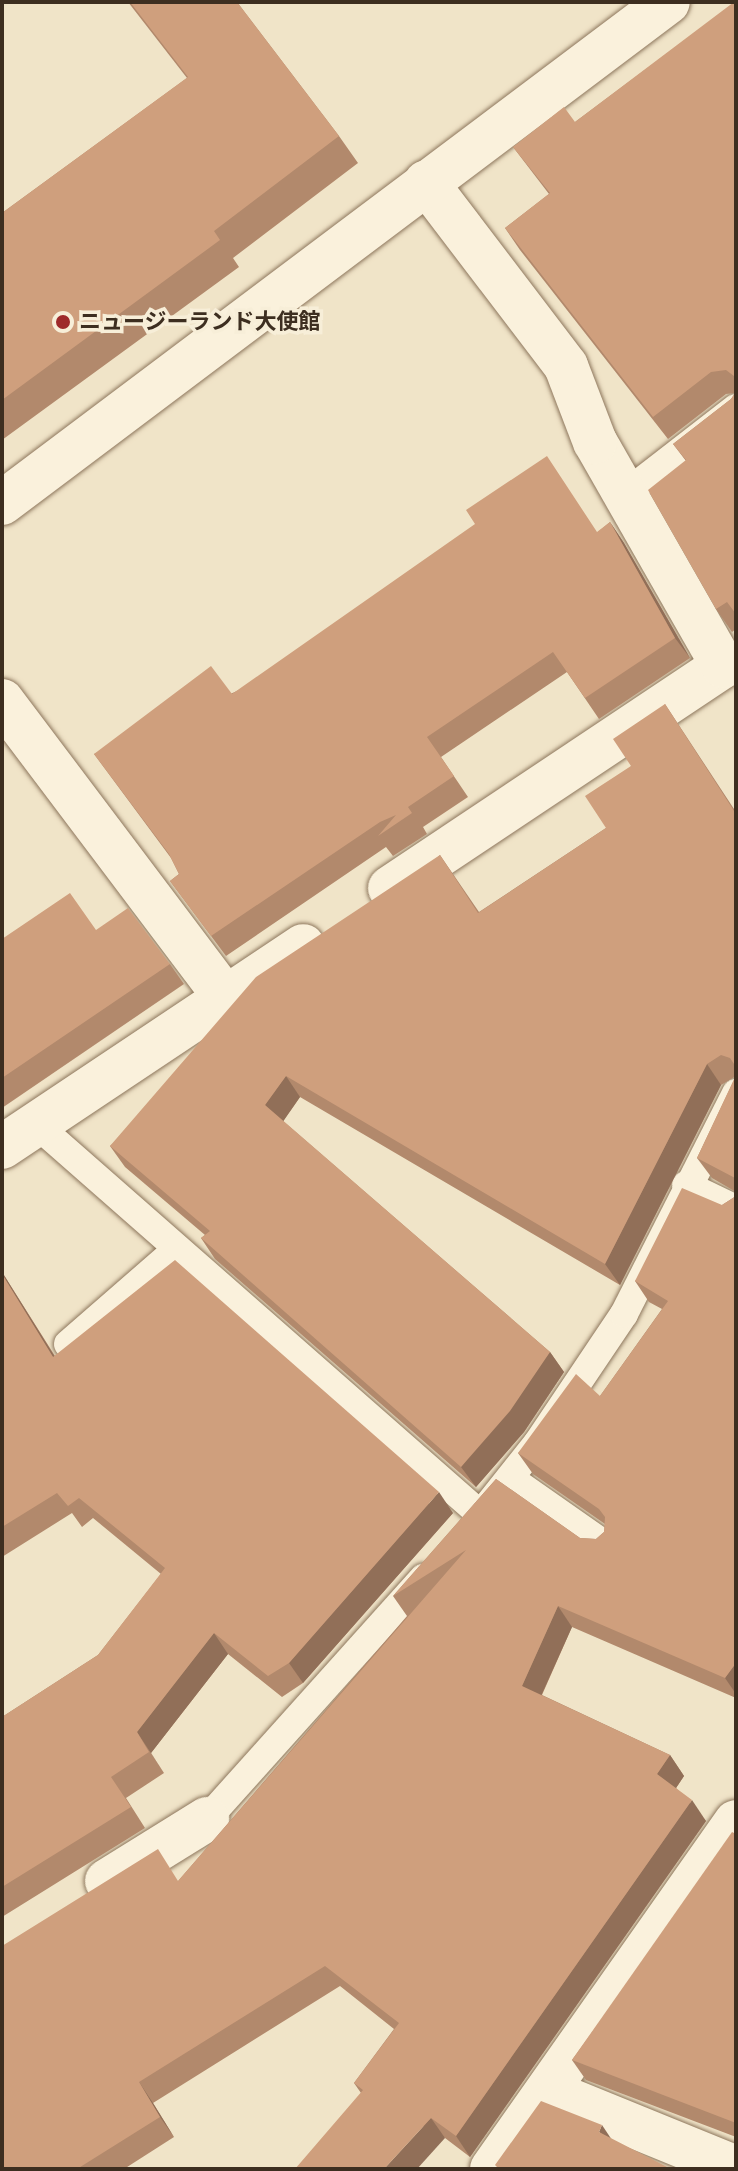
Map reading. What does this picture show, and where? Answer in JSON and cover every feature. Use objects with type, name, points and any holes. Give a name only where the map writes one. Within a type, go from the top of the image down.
[{"type":"street","points":[[2,503],[668,2]]},
{"type":"street","points":[[20,1136],[723,666],[595,442],[566,366],[426,182]]},
{"type":"street","points":[[2,701],[226,998]]},
{"type":"street","points":[[66,1906],[207,1819]]},
{"type":"street","points":[[492,2169],[550,2092],[736,1822]]},
{"type":"street","points":[[550,2092],[736,2168]]},
{"type":"lane","points":[[625,494],[736,408]]},
{"type":"lane","points":[[459,1537],[511,1479],[624,1314],[686,1185],[736,1093]]},
{"type":"lane","points":[[20,1136],[176,1250],[480,1514]]},
{"type":"lane","points":[[686,1185],[736,1209]]},
{"type":"lane","points":[[68,1344],[176,1250]]},
{"type":"lane","points":[[511,1479],[604,1544]]},
{"type":"lane","points":[[207,1819],[438,1561]]},
{"type":"building","points":[[130,2],[237,2],[339,136],[214,231],[220,240],[2,400],[2,213],[188,77]]},
{"type":"building","points":[[734,2],[736,389],[734,376],[726,370],[711,372],[653,417],[505,228],[550,193],[513,147],[564,107],[575,122]]},
{"type":"building","points":[[736,392],[736,614],[727,602],[716,609],[648,490],[686,460],[673,444]]},
{"type":"building","points":[[547,456],[597,532],[610,522],[675,638],[585,698],[553,652],[427,737],[454,776],[408,807],[412,813],[378,836],[396,815],[380,822],[211,936],[170,881],[179,874],[169,854],[94,754],[211,666],[232,694],[475,524],[466,510]]},
{"type":"building","points":[[665,704],[736,814],[736,1067],[730,1058],[721,1055],[707,1064],[605,1264],[286,1076],[265,1105],[550,1352],[510,1411],[461,1467],[201,1238],[210,1231],[110,1146],[256,977],[440,855],[478,913],[606,828],[585,796],[631,766],[613,739]]},
{"type":"building","points":[[70,893],[96,930],[128,908],[170,964],[2,1078],[2,939]]},
{"type":"building","points":[[736,1075],[736,1192],[735,1178],[697,1158]]},
{"type":"building","points":[[682,1188],[722,1205],[736,1196],[736,1663],[725,1678],[558,1606],[522,1686],[670,1755],[657,1774],[692,1800],[456,2136],[431,2118],[384,2169],[295,2169],[363,2090],[354,2083],[399,2023],[325,1966],[139,2082],[160,2117],[77,2169],[2,2169],[2,1946],[158,1849],[178,1881],[466,1550],[393,1596],[496,1479],[580,1538],[596,1539],[604,1532],[605,1517],[599,1509],[518,1453],[576,1374],[600,1396],[668,1301],[635,1281]]},
{"type":"building","points":[[175,1260],[439,1492],[289,1663],[268,1676],[214,1633],[137,1732],[149,1752],[111,1777],[131,1807],[2,1887],[2,1717],[98,1655],[165,1568],[79,1498],[68,1506],[57,1493],[2,1527],[2,1274],[53,1357]]},
{"type":"building","points":[[732,1832],[736,1834],[736,2123],[572,2060]]},
{"type":"building","points":[[541,2101],[602,2125],[599,2132],[671,2169],[499,2169],[495,2165]]},
{"type":"place","name":"ニュージーランド大使館","points":[[63,322]]}]
